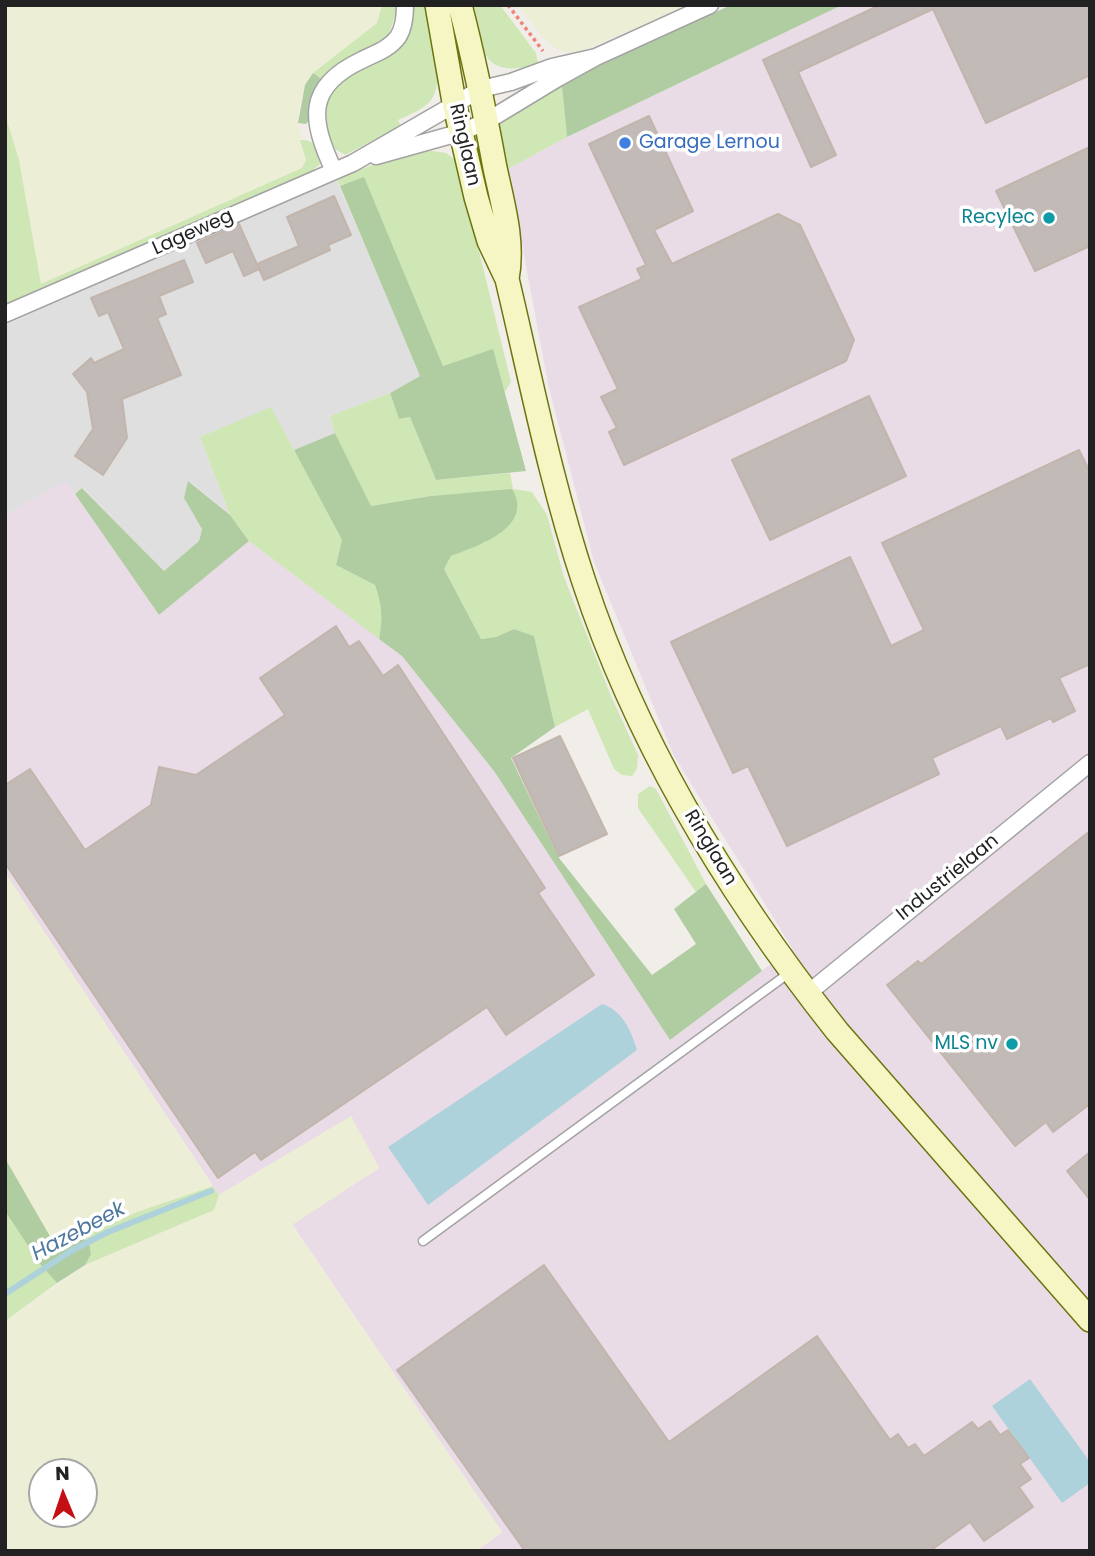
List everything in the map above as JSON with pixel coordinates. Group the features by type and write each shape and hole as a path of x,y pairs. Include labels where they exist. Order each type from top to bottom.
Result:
{"main road":[{"name":"Ringlaan","path":"437,5 454,103 489,241 508,279 562,511 584,583 645,731 692,821 732,885 807,994 1090,1320"},
{"name":"Ringlaan","path":"460,5 481,89 512,256 508,279"}],"street":[{"path":"334,171 319,136 317,106 328,82 347,67 386,49 399,35 405,19 405,5"},
{"name":"Lageweg","path":"5,314 353,163 462,132 487,121 596,57 710,5"},
{"name":"Lageweg","path":"353,163 481,89 511,82 552,67 596,57"},
{"name":"Industrielaan","path":"807,994 1090,763"}],"lane":[{"path":"424,1241 791,971"}],"path":[{"path":"508,5 552,67"}],"shaded area":[{"path":"842,5 1090,5 1090,1551 476,1551 502,1532 292,1224 379,1168 351,1117 219,1195 5,873 5,515 66,481 159,615 249,541 402,656 494,771 670,1040 792,948 674,756 594,562 548,384 508,169 567,137"},
{"path":"336,178 420,376 390,393 330,416 335,433 294,450 271,408 200,437 230,515 189,481 184,498 202,528 199,541 164,571 83,488 75,494 66,482 5,515 5,325"}],"green space":[{"path":"5,5 382,5 377,23 313,73 301,100 298,116 306,160 302,168 41,284 19,160 5,114"},
{"path":"382,5 399,5 388,36 323,80 313,73 377,23"},
{"path":"412,5 424,5 435,54 437,81 431,100 416,112 398,120 401,126 345,155 332,147 322,116 332,86 388,53"},
{"path":"473,5 500,5 536,53 538,63 531,67 505,68 488,58 483,50"},
{"path":"518,5 690,5 574,54 557,49 542,37"},
{"path":"731,5 842,5 567,137 562,86 590,70"},
{"path":"313,73 323,80 311,118 306,124 298,123 305,85"},
{"path":"562,86 567,137 508,169 497,131 505,115"},
{"path":"5,114 19,160 41,284 302,168 306,160 300,140 309,141 316,146 321,163 310,173 5,306"},
{"path":"406,153 446,153 457,161 511,382 504,393 492,350 443,366 364,178 340,186 336,178"},
{"path":"364,177 443,366 493,349 526,471 436,480 410,417 399,419 390,393 420,376 340,186"},
{"path":"390,393 399,419 410,417 436,480 510,473 513,489 532,492 547,515 564,577 611,696 638,755 637,769 632,776 622,775 614,769 588,709 555,727 534,636 514,629 496,637 481,639 444,569 451,556 486,542 513,490 432,496 371,506 335,433 330,416"},
{"path":"271,407 342,540 336,565 375,585 381,612 379,639 249,541 230,515 200,437"},
{"path":"335,433 371,506 431,496 512,489 517,502 516,514 510,524 488,540 451,556 444,569 481,639 496,637 514,629 534,636 555,727 511,758 559,858 652,975 696,944 674,909 706,884 762,971 670,1040 494,771 402,656 379,639 381,612 375,585 336,565 342,540 294,450"},
{"path":"188,481 230,515 249,541 159,615 75,494 82,488 164,571 199,541 202,529 184,498"},
{"path":"650,786 656,789 706,884 696,892 638,808 638,794"},
{"path":"5,873 213,1186 136,1212 80,1237 59,1252 5,1161"},
{"path":"351,1116 379,1168 292,1225 502,1532 476,1551 5,1551 5,1321 85,1265 214,1210 219,1195"},
{"path":"6,1160 59,1252 80,1237 89,1242 91,1254 85,1265 57,1283 40,1264 5,1211"},
{"path":"213,1186 219,1195 214,1210 85,1265 91,1253 89,1242 80,1237 137,1212"},
{"path":"5,1211 40,1264 57,1283 5,1321"}],"water":[{"path":"602,1004 615,1011 625,1022 637,1050 428,1205 388,1147"},
{"path":"1030,1379 1090,1462 1090,1483 1062,1503 992,1406"}],"building":[{"path":"880,5 1090,5 1090,75 986,123 933,9 798,72 836,155 811,167 763,60"},
{"path":"649,116 693,211 654,230 672,264 778,214 800,225 854,340 846,361 624,465 609,432 617,428 601,397 618,389 579,307 642,279 637,269 646,265 589,144"},
{"name":"Recylec","path":"1090,147 1090,246 1035,271 996,191"},
{"path":"334,196 351,235 328,245 330,250 264,280 257,264 299,246 287,217"},
{"path":"239,224 259,269 244,276 233,251 206,263 197,243"},
{"path":"184,260 193,282 159,296 166,314 157,318 181,375 122,399 127,438 103,475 75,456 93,429 87,392 73,374 91,358 94,363 124,349 108,312 99,316 91,298"},
{"path":"869,396 906,476 770,540 732,460"},
{"path":"1079,450 1090,472 1090,664 1059,678 1075,711 1053,722 1051,718 1007,739 1001,726 932,758 939,774 787,846 748,766 733,773 671,642 850,557 891,646 924,630 882,543"},
{"path":"336,626 349,647 359,641 383,676 398,665 545,888 538,893 594,975 506,1035 487,1007 261,1160 255,1152 218,1178 5,863 5,785 30,769 85,850 151,805 159,767 196,775 285,715 260,678"},
{"path":"560,736 607,834 559,856 513,758"},
{"name":"MLS nv","path":"1090,831 1090,1104 1053,1132 1046,1122 1015,1146 887,985 918,961 921,964"},
{"path":"1090,1152 1090,1200 1067,1171"},
{"path":"544,1265 669,1442 817,1336 890,1440 898,1434 908,1448 915,1444 924,1456 972,1422 978,1429 990,1421 1000,1435 1008,1430 1029,1458 1020,1464 1031,1479 1019,1487 1033,1507 984,1541 970,1522 930,1551 525,1551 397,1370"}],"waterway":[{"name":"Hazebeek","path":"5,1294 71,1251 108,1232 211,1191"}],"place":[{"name":"Garage Lernou","path":"625,143"},
{"name":"Recylec","path":"1049,218"},
{"name":"MLS nv","path":"1012,1044"}]}
